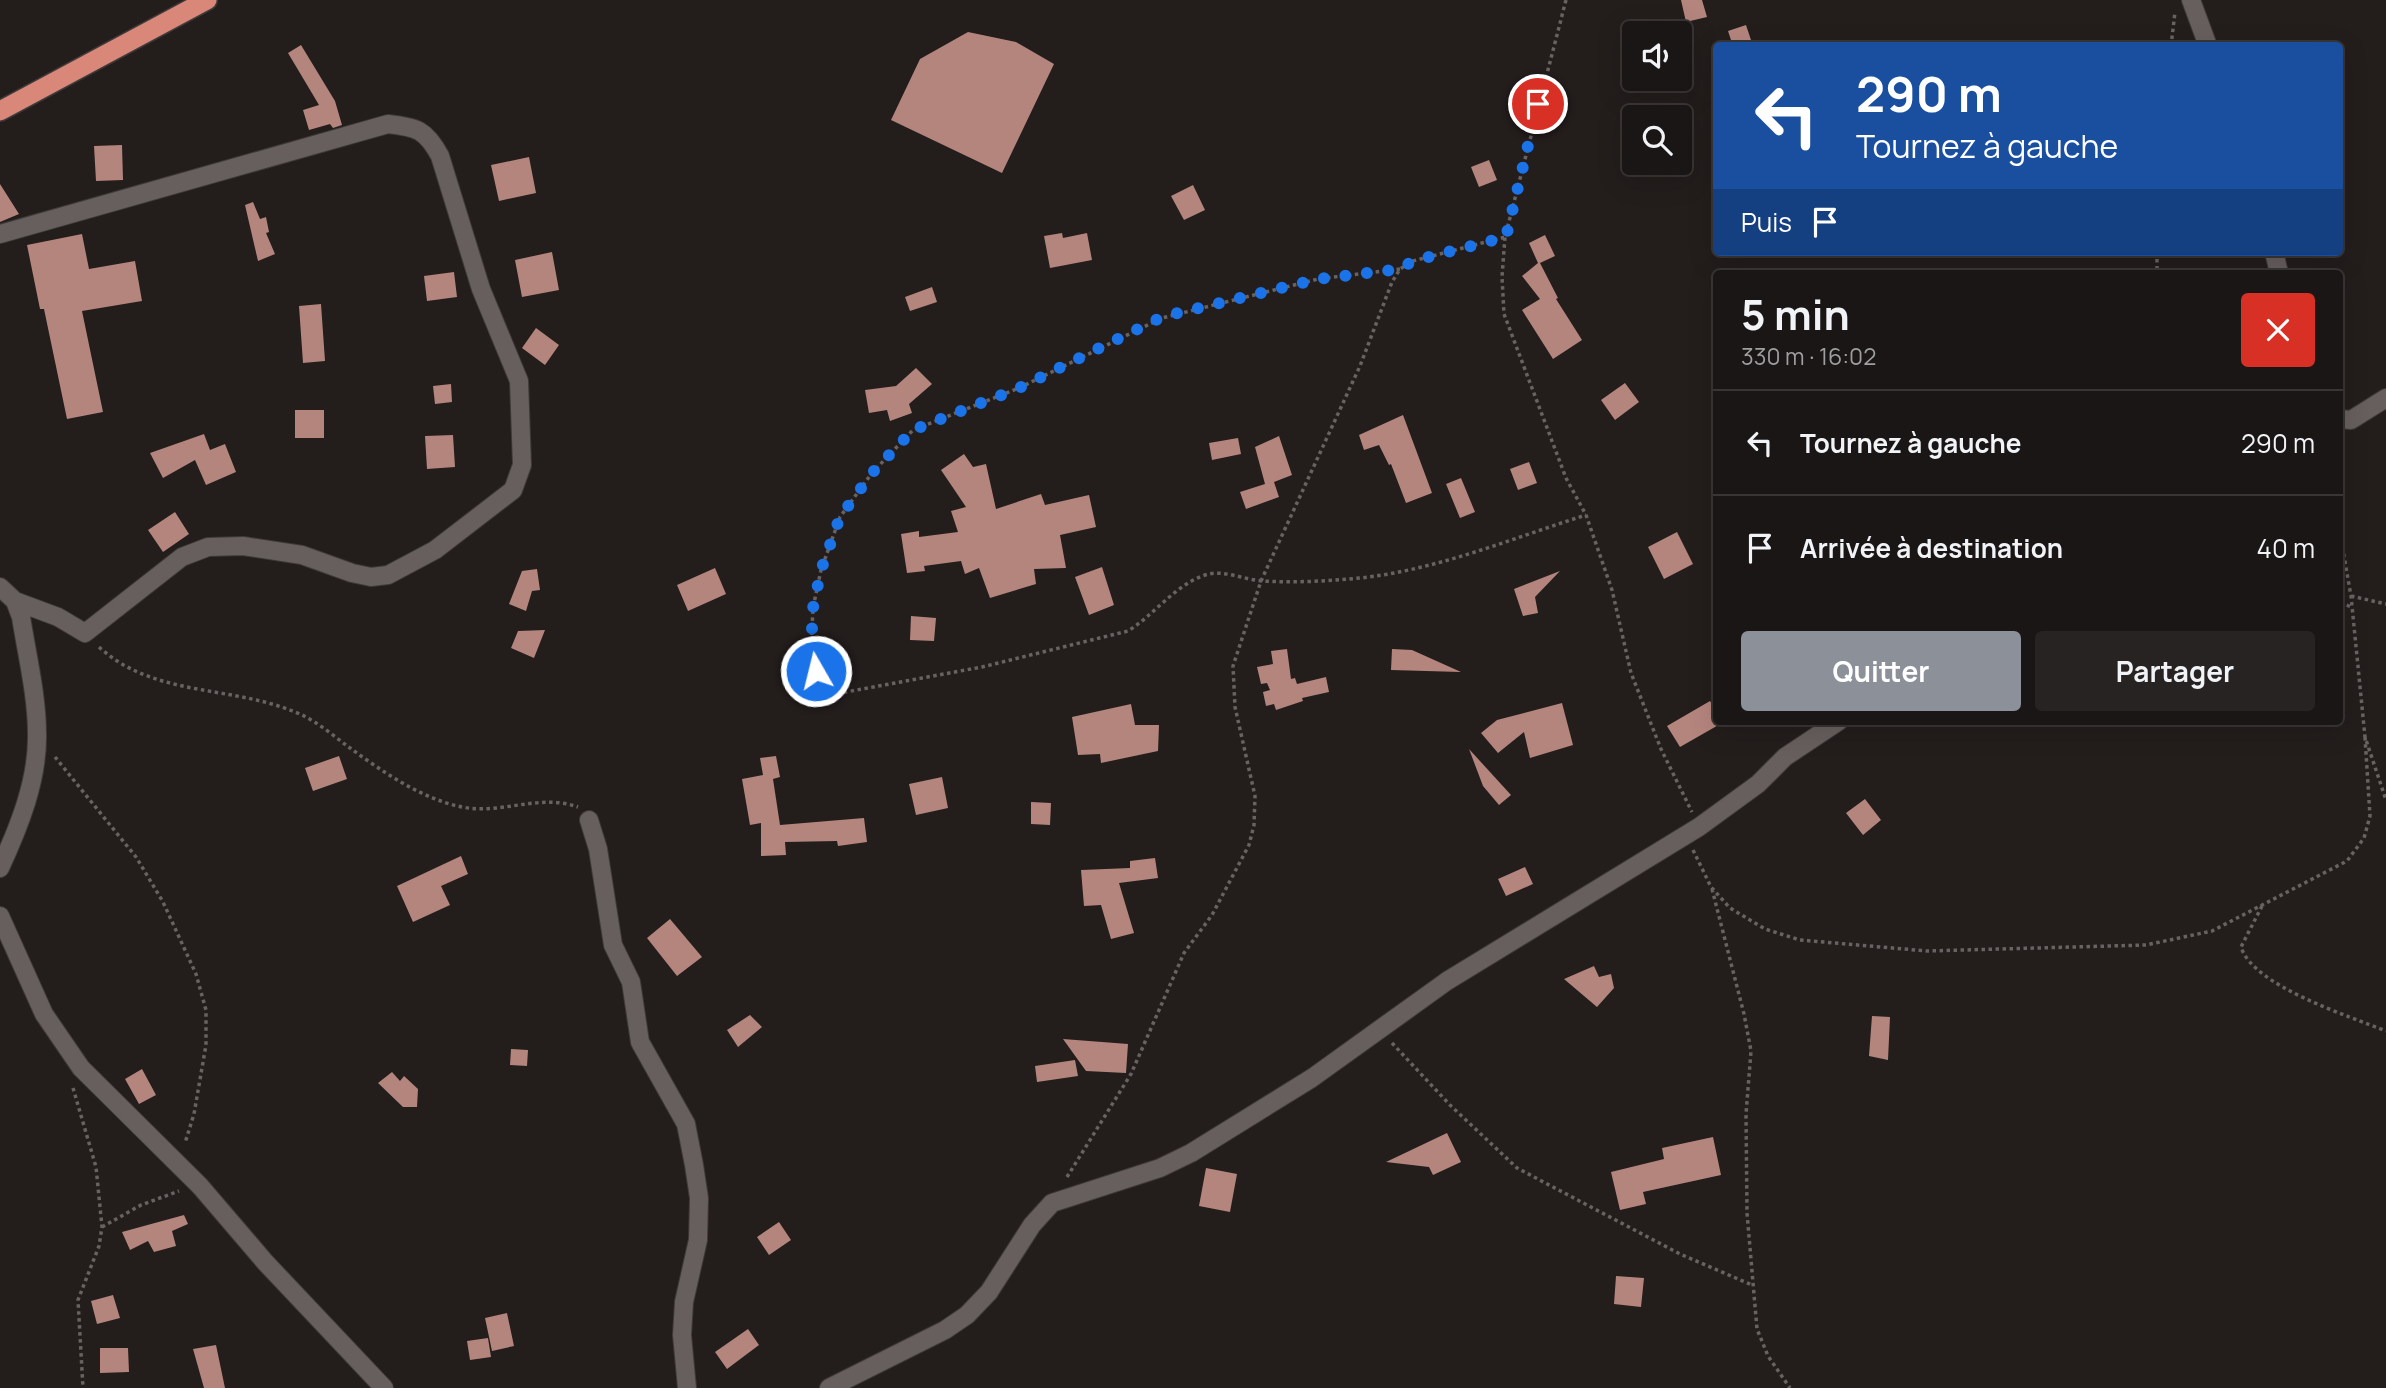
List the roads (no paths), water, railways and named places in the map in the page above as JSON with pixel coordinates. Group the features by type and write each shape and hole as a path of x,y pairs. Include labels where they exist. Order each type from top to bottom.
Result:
{"highway":[{"path":"0,111 85,68 207,0"}],"street":[{"path":"2191,0 2207,42"},
{"path":"0,234 388,124 409,126 429,136 440,156 481,289 519,381 522,465 513,490 435,550 388,575 371,577 352,573 302,555 243,546 208,547 182,557 85,633 58,617 15,601 0,587"},
{"path":"2343,419 2351,420 2386,398"},
{"path":"0,868 32,779 37,733 21,617 15,601"},
{"path":"829,1388 946,1330 967,1315 989,1292 1032,1225 1052,1203 1160,1168 1191,1153 1311,1078 1447,981 1692,831 1758,784 1785,757 1833,725"},
{"path":"589,821 598,849 613,945 631,982 640,1042 686,1124 694,1165 699,1198 698,1240 684,1302 682,1335 687,1388"},
{"path":"0,916 44,1014 64,1045 105,1094 200,1186 265,1262 384,1388"}]}
